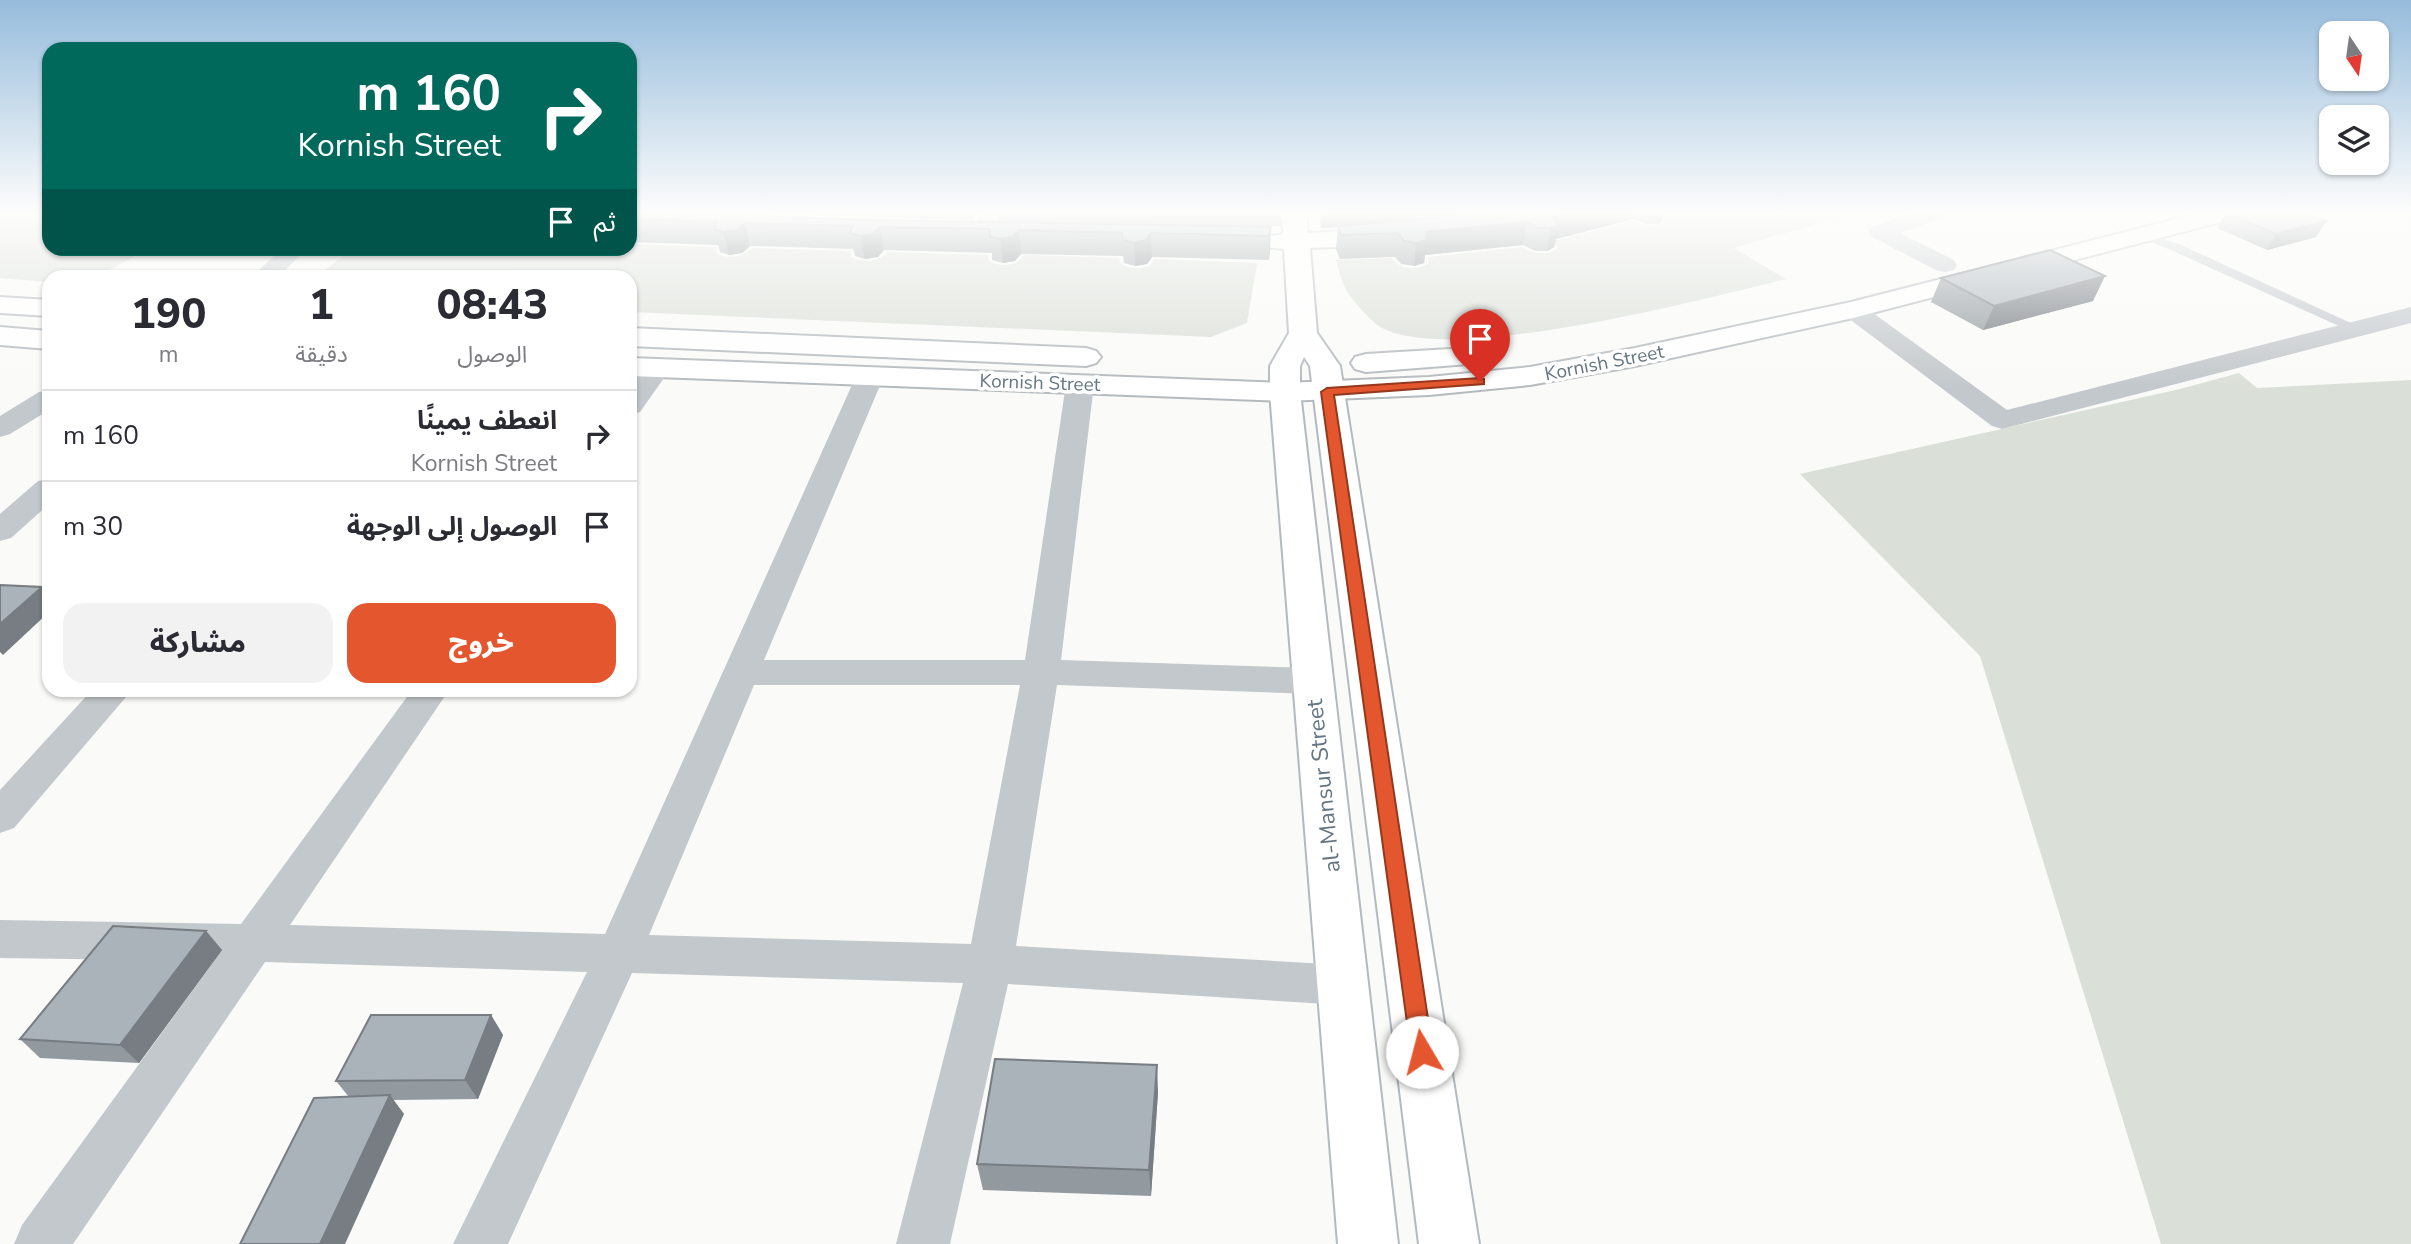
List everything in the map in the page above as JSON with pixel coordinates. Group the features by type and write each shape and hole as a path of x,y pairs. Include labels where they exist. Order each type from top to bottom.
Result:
{"main road":[{"name":"al-Mansur Street","path":"1300,271 1305,370 1313,681 1368,1244"},
{"name":"Kornish Street","path":"643,367 1080,384 1305,370 1516,354 1611,337 1917,271"},
{"name":"Kornish Street","path":"637,337 1305,370 1429,386 1530,376 1634,357 1853,310 1986,271"},
{"path":"0,305 42,308"},
{"path":"0,336 42,339"},
{"name":"al-Mansur Street","path":"1305,370 1450,1244"}],"street":[{"path":"1853,310 2002,420 2411,315"},
{"path":"637,385 643,367"},
{"path":"480,1244 620,953 870,376"},
{"path":"923,1244 990,964 1041,672 1080,384"},
{"path":"0,428 42,402"},
{"path":"0,531 42,494"},
{"path":"740,673 1041,672 1313,681"},
{"path":"0,817 107,697"},
{"path":"41,1244 426,697"},
{"path":"0,939 253,943 990,964 1343,985"}],"lane":[{"path":"2241,271 2357,329"}],"shaded area":[{"path":"0,271 42,271 42,281 0,278"},
{"path":"637,271 1256,271 1247,323 1211,337 637,312"},
{"path":"1339,271 1773,271 1786,279 1578,325 1516,335 1459,339 1412,337 1379,326 1362,310 1342,280"},
{"path":"2239,373 2257,388 2411,380 2411,1244 2161,1244 1980,656 1800,474 2180,389"}],"building":[{"path":"1968,271 2095,271 2105,276 1994,306 1941,278"},
{"path":"0,585 42,587 0,624"},
{"path":"113,926 206,931 120,1045 20,1039"},
{"path":"371,1015 491,1015 465,1080 336,1081"},
{"path":"995,1059 1157,1065 1149,1170 977,1164"},
{"path":"390,1095 320,1244 240,1244 314,1098"}],"route":[{"path":"1422,1052 1327,392 1480,381"}]}
